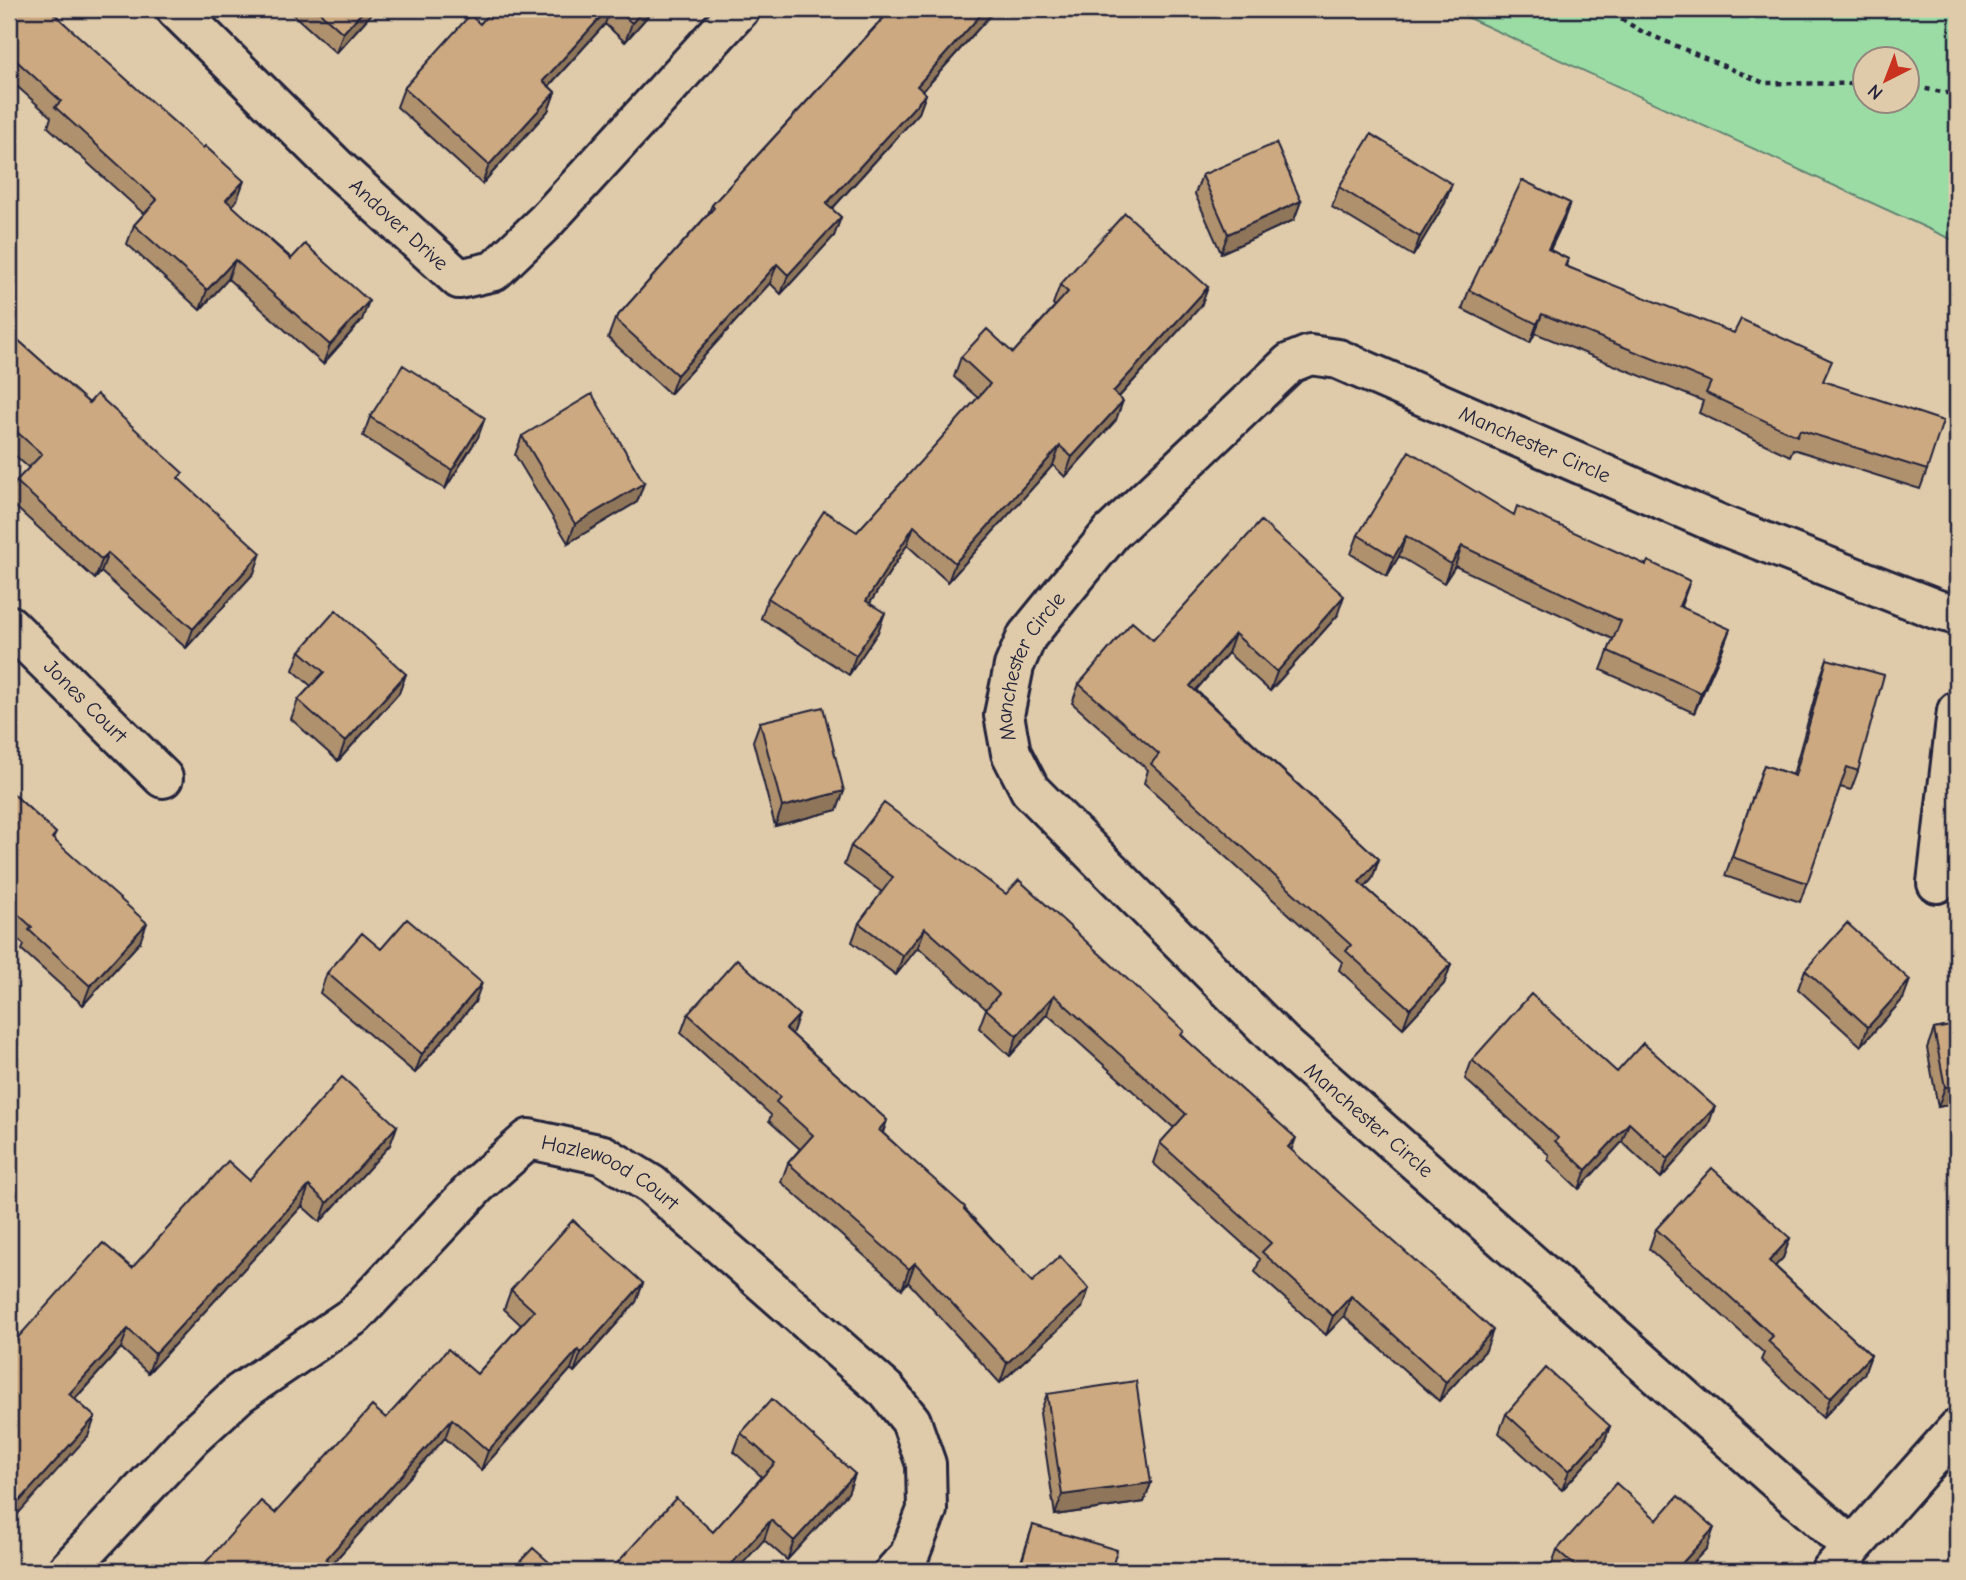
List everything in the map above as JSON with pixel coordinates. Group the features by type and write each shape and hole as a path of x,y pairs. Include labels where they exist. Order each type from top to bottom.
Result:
{"street":[{"name":"Andover Drive","path":"176,9 336,167 459,279 494,271 545,222 740,9"},
{"name":"Manchester Circle","path":"1842,1559 1282,1043 1030,790 1011,753 1004,715 1014,666 1027,636 1111,533 1290,363 1310,355 1338,359 1721,525 1957,615"},
{"name":"Jones Court","path":"9,625 163,778"},
{"path":"1937,883 1957,711"},
{"name":"Hazlewood Court","path":"67,1571 201,1428 240,1393 355,1315 477,1185 529,1139 603,1154 652,1185 887,1391 911,1420 926,1464 926,1510 909,1556 895,1571"},
{"path":"1842,1559 1957,1429"}],"path":[{"path":"1604,9 1642,31 1763,83 1850,84"},
{"path":"1920,87 1957,94"}],"green space":[{"path":"1449,9 1944,9 1957,15 1957,242"}],"building":[{"path":"9,9 59,9 54,14 203,148 205,146 244,181 226,200 291,259 305,244 369,301 330,345 235,260 207,290 134,225 157,200 55,107 61,101 9,54"},
{"path":"316,9 365,9 343,33"},
{"path":"493,9 608,9 543,81 555,92 489,165 404,88 470,15 480,24"},
{"path":"616,9 644,9 632,23"},
{"path":"892,9 986,9 917,86 926,94 826,204 841,217 788,275 777,264 677,375 615,319 714,208 712,205"},
{"path":"1371,134 1452,184 1420,237 1339,187"},
{"path":"1276,143 1301,201 1228,234 1202,175"},
{"path":"1522,180 1570,203 1548,249 1568,259 1565,266 1734,333 1741,319 1832,361 1823,381 1943,421 1927,470 1800,430 1797,436 1706,393 1711,382 1542,314 1537,324 1469,290"},
{"path":"1125,213 1208,287 1113,392 1123,401 1072,457 1060,446 955,563 914,526 866,601 885,613 856,655 768,598 824,511 857,532 990,384 961,357 987,329 1013,353 1068,292 1060,285"},
{"path":"9,332 89,403 97,394 183,473 178,478 261,553 193,629 108,553 102,560 16,481 42,454 9,425"},
{"path":"403,365 485,418 452,470 370,417"},
{"path":"592,394 644,483 575,524 522,436"},
{"path":"1409,451 1514,515 1517,506 1646,565 1648,561 1690,581 1679,606 1730,629 1701,693 1608,651 1621,621 1462,546 1451,564 1406,536 1394,557 1358,535"},
{"path":"1261,521 1344,596 1277,672 1235,634 1190,686 1379,859 1359,882 1451,964 1410,1009 1346,951 1351,945 1151,764 1159,754 1079,684 1132,622 1153,640"},
{"path":"336,610 406,674 345,742 298,700 324,672 300,651"},
{"path":"1827,659 1884,675 1858,771 1847,767 1807,883 1732,857 1764,765 1795,776"},
{"path":"823,707 844,791 782,807 760,722"},
{"path":"9,790 56,833 52,838 147,923 90,986 29,930 32,927 9,906"},
{"path":"884,803 1006,894 1019,880 1184,1031 1181,1035 1296,1138 1288,1147 1493,1330 1446,1382 1351,1296 1333,1316 1262,1252 1271,1243 1160,1143 1186,1114 1054,995 1017,1036 986,1009 999,994 925,928 903,956 859,923 893,877 851,846"},
{"path":"407,919 482,983 422,1054 327,973 362,933 381,949"},
{"path":"1847,923 1910,980 1868,1027 1805,970"},
{"path":"737,959 799,1015 786,1029 887,1120 879,1130 965,1207 1032,1282 1060,1256 1089,1289 1007,1363 915,1263 909,1269 788,1163 813,1135 776,1102 780,1097 688,1014"},
{"path":"1531,994 1617,1072 1643,1043 1715,1107 1668,1159 1629,1123 1586,1170 1555,1141 1558,1138 1472,1060"},
{"path":"1957,1025 1957,1085 1945,1087 1934,1029"},
{"path":"342,1077 397,1126 327,1203 309,1186 155,1354 128,1329 69,1394 95,1417 9,1513 9,1341 13,1343 103,1243 132,1268 228,1161 249,1180"},
{"path":"1712,1168 1790,1238 1769,1261 1871,1355 1830,1398 1768,1341 1773,1336 1656,1229"},
{"path":"573,1220 643,1283 581,1353 578,1350 488,1451 452,1419 326,1559 331,1564 324,1571 198,1571 261,1501 275,1513 372,1406 386,1418 448,1349 477,1374 534,1311 511,1290"},
{"path":"1546,1368 1610,1426 1569,1471 1506,1414"},
{"path":"1136,1381 1151,1483 1062,1495 1047,1394"},
{"path":"772,1399 855,1474 794,1541 771,1520 725,1571 610,1571 676,1498 713,1532 775,1463 741,1433"},
{"path":"1616,1483 1657,1520 1678,1496 1714,1528 1675,1571 1598,1571 1594,1568 1592,1571 1581,1571 1557,1550"},
{"path":"1033,1525 1117,1550 1111,1571 1019,1571"},
{"path":"533,1548 559,1571 511,1571"}]}
